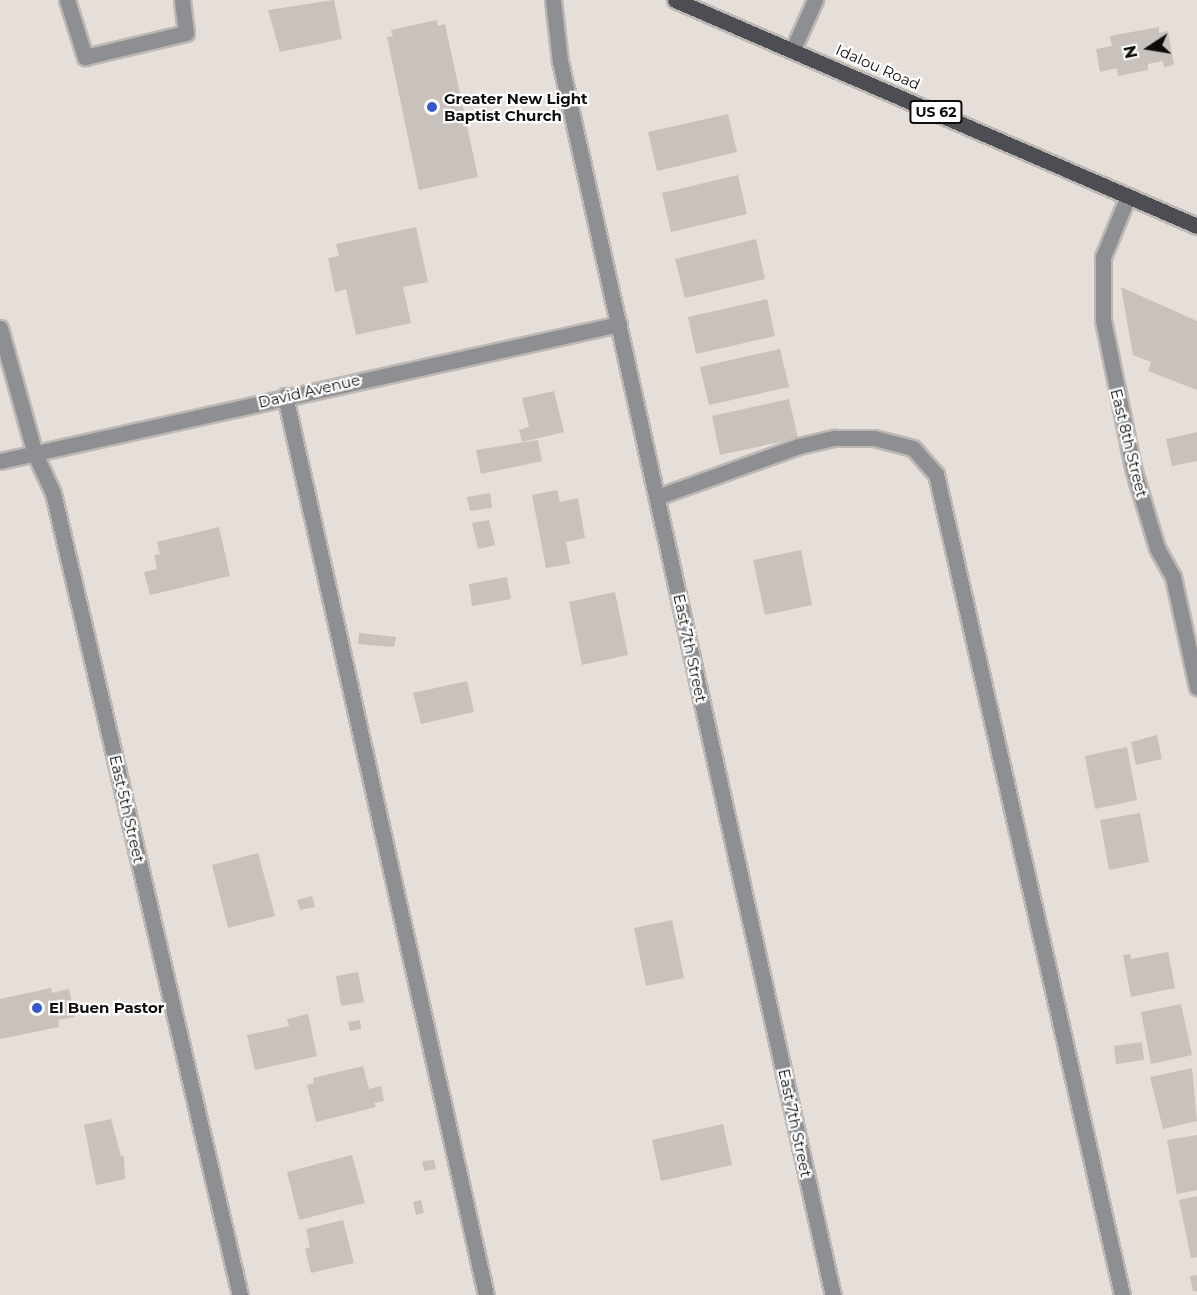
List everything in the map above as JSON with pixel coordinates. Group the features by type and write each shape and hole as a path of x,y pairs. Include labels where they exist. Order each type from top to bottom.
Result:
{"main road":[{"name":"Idalou Road","path":"675,0 793,49 1197,226"}],"street":[{"path":"67,0 85,57 186,33 182,0"},
{"name":"East 7th Street","path":"554,0 560,61 833,1295"},
{"path":"793,49 815,0"},
{"name":"East 8th Street","path":"1128,196 1103,257 1103,320 1133,468 1157,548 1173,577 1197,687"},
{"name":"David Avenue","path":"0,461 285,396 619,324"},
{"name":"East 5th Street","path":"0,328 35,454 53,493 240,1295"},
{"path":"285,396 486,1295"},
{"path":"657,497 835,438 874,438 914,448 936,474 1122,1295"}],"building":[{"path":"334,0 342,39 280,52 268,10"},
{"name":"Greater New Light Baptist Church","path":"437,20 438,26 445,24 478,177 419,190 387,37 393,36 391,30"},
{"path":"1159,27 1159,33 1168,31 1174,65 1164,67 1163,61 1148,64 1148,70 1118,76 1117,68 1100,72 1096,49 1112,46 1110,36"},
{"path":"728,114 737,152 657,171 648,132"},
{"path":"738,175 747,214 671,232 662,193"},
{"path":"416,227 428,282 403,287 411,323 356,335 346,289 335,292 328,258 339,256 336,244"},
{"path":"756,239 765,279 685,298 675,259"},
{"path":"1121,287 1197,321 1197,390 1148,371 1151,362 1133,355"},
{"path":"767,299 775,336 696,354 688,317"},
{"path":"780,349 789,387 709,405 700,367"},
{"path":"554,391 564,432 522,442 519,430 529,427 522,398"},
{"path":"789,399 798,438 720,455 712,416"},
{"path":"1197,432 1197,461 1172,466 1166,439"},
{"path":"538,440 542,461 481,474 476,450"},
{"path":"557,490 560,502 578,498 585,538 566,542 570,564 546,568 532,495"},
{"path":"490,493 492,508 470,511 467,497"},
{"path":"489,520 495,545 478,549 472,523"},
{"path":"219,527 230,576 150,595 144,572 157,569 154,555 160,554 157,542"},
{"path":"801,550 812,605 765,615 753,560"},
{"path":"507,577 511,599 472,606 469,584"},
{"path":"615,592 628,655 582,665 569,602"},
{"path":"359,633 396,637 394,647 358,644"},
{"path":"467,681 474,712 421,724 413,693"},
{"path":"1157,735 1162,759 1136,765 1131,742"},
{"path":"1127,747 1137,800 1095,809 1085,756"},
{"path":"1140,813 1149,862 1109,870 1100,820"},
{"path":"258,853 275,916 228,928 212,865"},
{"path":"312,896 315,907 300,910 297,900"},
{"path":"672,920 684,978 646,986 634,928"},
{"path":"1168,952 1175,988 1131,997 1123,955 1130,954 1131,959"},
{"path":"358,972 364,1002 341,1006 336,976"},
{"name":"El Buen Pastor","path":"51,988 52,993 69,989 75,1017 58,1020 59,1027 0,1039 0,999"},
{"path":"1181,1004 1192,1055 1151,1064 1141,1012"},
{"path":"308,1014 317,1056 255,1070 247,1035 289,1026 287,1019"},
{"path":"360,1020 361,1029 350,1031 348,1022"},
{"path":"1142,1042 1144,1060 1116,1064 1114,1046"},
{"path":"363,1066 369,1089 381,1086 384,1101 374,1103 376,1107 316,1122 307,1085 314,1083 313,1078"},
{"path":"1192,1068 1197,1121 1163,1129 1150,1077"},
{"path":"111,1119 121,1156 124,1156 125,1179 96,1185 84,1125"},
{"path":"723,1124 732,1165 661,1181 652,1140"},
{"path":"1197,1135 1197,1190 1177,1194 1167,1140"},
{"path":"352,1155 365,1203 299,1220 287,1172"},
{"path":"434,1160 436,1169 424,1171 422,1161"},
{"path":"1197,1196 1197,1257 1191,1258 1179,1200"},
{"path":"421,1200 424,1213 416,1215 413,1202"},
{"path":"343,1220 354,1263 311,1273 305,1249 310,1247 306,1229"},
{"path":"1197,1275 1197,1291 1193,1291 1190,1276"}],"place":[{"name":"Greater New Light Baptist Church","path":"432,107"},
{"name":"El Buen Pastor","path":"37,1008"}]}
